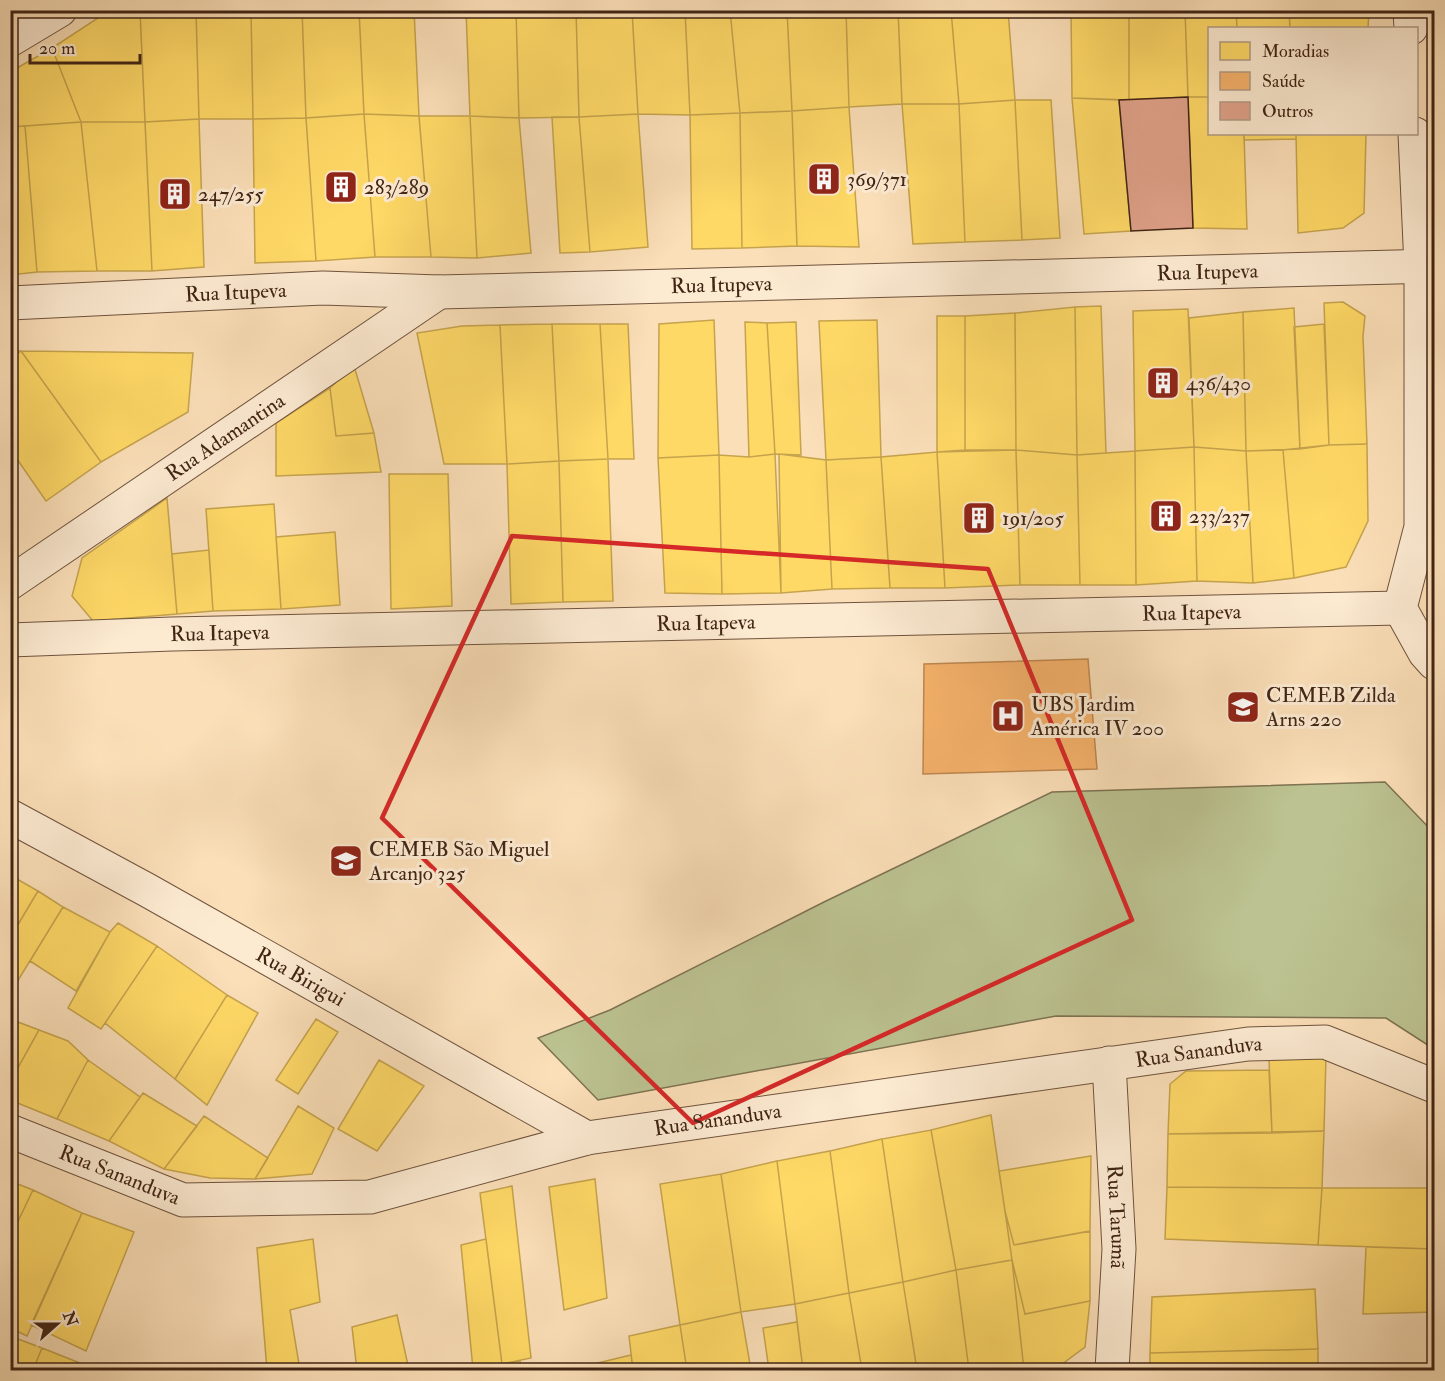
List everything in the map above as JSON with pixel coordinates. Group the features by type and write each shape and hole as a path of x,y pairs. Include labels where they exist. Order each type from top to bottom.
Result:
{"street":[{"path":"10,40 60,10"},
{"path":"1410,10 1411,27"},
{"path":"1415,135 1428,266 1421,527 1400,608 1425,653 1434,663"},
{"name":"Rua Itupeva","path":"10,303 323,288 439,292 1428,266"},
{"name":"Rua Adamantina","path":"10,582 439,292"},
{"name":"Rua Itapeva","path":"10,640 195,633 1400,608"},
{"name":"Rua Birigui","path":"10,816 587,1138"},
{"name":"Rua Sananduva","path":"10,1131 183,1200 369,1197 587,1138 1248,1044 1325,1042 1434,1086"},
{"name":"Rua Tarumã","path":"1109,1063 1119,1249 1112,1371"}],"highlighted area":[{"path":"512,536 988,569 1132,920 693,1123 382,818"}],"green space":[{"path":"1385,782 1434,833 1434,1049 1386,1018 1056,1016 598,1100 538,1038 610,1010 824,902 1052,792"}],"building: Moradias":[{"path":"110,10 140,10 145,122 81,122 52,48"},
{"path":"196,10 251,10 253,119 199,119"},
{"path":"196,10 199,119 145,122 140,11"},
{"path":"251,10 302,10 306,118 253,119"},
{"path":"302,10 359,10 364,114 306,118"},
{"path":"359,10 414,10 419,116 364,114"},
{"path":"466,10 516,10 519,118 470,116"},
{"path":"516,10 576,10 579,117 519,118"},
{"path":"576,10 632,10 638,114 579,117"},
{"path":"632,10 685,10 690,115 638,114"},
{"path":"685,10 730,10 740,113 690,115"},
{"path":"730,10 787,10 792,111 740,113"},
{"path":"787,10 846,10 849,107 792,111"},
{"path":"846,10 898,10 902,104 849,107"},
{"path":"898,10 951,10 959,104 902,104"},
{"path":"951,10 1008,10 1015,100 959,104"},
{"path":"1071,10 1129,10 1129,100 1072,98"},
{"path":"1129,10 1185,10 1188,97 1129,100"},
{"path":"1185,10 1236,10 1237,27 1208,27 1208,97 1188,97"},
{"path":"1236,10 1289,10 1290,27 1237,27"},
{"path":"1289,10 1369,10 1368,27 1290,27"},
{"path":"1432,10 1434,10 1434,39 1431,39"},
{"path":"52,48 81,122 10,127 10,72"},
{"path":"1188,97 1208,97 1208,135 1244,135 1247,229 1193,228"},
{"path":"1072,98 1119,100 1131,231 1084,234"},
{"path":"1015,100 1022,240 965,242 959,104"},
{"path":"1015,100 1051,100 1060,238 1022,240"},
{"path":"902,104 959,104 965,242 913,244"},
{"name":"369/371","path":"849,107 859,247 797,246 792,111"},
{"path":"792,111 797,246 742,248 740,113"},
{"path":"740,113 742,248 692,249 690,115"},
{"name":"283/289","path":"364,114 375,257 316,261 306,118"},
{"path":"364,114 419,116 431,257 375,257"},
{"path":"638,114 648,247 590,252 579,117"},
{"path":"419,116 470,116 477,258 431,257"},
{"path":"470,116 519,118 531,253 477,258"},
{"path":"552,117 579,117 590,252 560,253"},
{"path":"306,118 316,261 255,263 253,119"},
{"name":"247/255","path":"199,119 204,267 152,271 145,122"},
{"path":"81,122 97,271 37,272 25,126"},
{"path":"81,122 145,122 152,271 97,271"},
{"path":"25,126 37,272 10,275 10,127"},
{"path":"1244,135 1296,135 1296,139 1244,140"},
{"path":"1296,135 1366,135 1364,213 1343,228 1298,233"},
{"path":"1343,302 1365,316 1363,336 1367,444 1329,445 1324,303"},
{"path":"1101,306 1106,453 1077,455 1075,307"},
{"path":"1075,307 1077,455 1016,450 1015,313"},
{"path":"1294,308 1300,449 1246,451 1243,312"},
{"name":"436/430","path":"1188,309 1194,447 1135,451 1133,311"},
{"path":"1243,312 1246,451 1194,447 1189,318"},
{"path":"1015,313 1016,450 965,450 965,316"},
{"path":"937,316 965,316 965,450 937,452"},
{"path":"714,320 719,455 658,458 659,324"},
{"path":"877,320 881,457 826,460 819,321"},
{"path":"745,322 767,323 775,454 749,457"},
{"path":"796,322 801,455 775,454 767,323"},
{"path":"552,324 600,324 608,459 559,461"},
{"path":"552,324 559,461 507,464 500,325"},
{"path":"600,324 628,324 634,459 608,459"},
{"path":"1324,324 1329,445 1300,449 1294,327"},
{"path":"500,325 507,464 444,464 417,333 462,326"},
{"path":"10,350 21,351 10,358"},
{"path":"21,351 101,462 46,501 10,449 10,358"},
{"path":"21,351 193,353 188,412 101,462"},
{"path":"354,366 374,433 336,436 330,388"},
{"path":"330,388 336,436 374,433 381,472 276,476 276,423"},
{"path":"1367,444 1368,521 1346,567 1294,578 1283,450"},
{"name":"233/237","path":"1194,447 1197,581 1136,585 1135,451"},
{"path":"1194,447 1246,451 1253,583 1197,581"},
{"name":"191/205","path":"1016,450 1020,585 945,588 937,452"},
{"path":"1016,450 1077,455 1080,585 1020,585"},
{"path":"1283,450 1294,578 1253,583 1246,451"},
{"path":"1135,451 1136,585 1080,585 1077,455"},
{"path":"937,452 945,588 890,588 881,457"},
{"path":"775,454 781,593 722,594 719,455 749,457"},
{"path":"779,454 826,460 832,589 781,593"},
{"path":"719,455 722,594 665,593 658,458"},
{"path":"881,457 890,588 832,589 826,460"},
{"path":"608,459 613,601 563,602 559,461"},
{"path":"559,461 563,602 511,604 507,464"},
{"path":"389,474 448,474 452,606 391,609"},
{"path":"167,498 177,614 93,621 72,596 82,558"},
{"path":"274,504 281,609 213,611 206,509"},
{"path":"335,532 340,605 281,609 276,537"},
{"path":"209,550 213,611 177,614 172,554"},
{"path":"10,875 38,891 10,938"},
{"path":"38,891 63,907 14,987 10,984 10,938"},
{"path":"63,907 110,932 76,991 30,961"},
{"path":"118,923 157,946 101,1029 68,1008 110,932"},
{"path":"157,946 227,995 175,1079 105,1023"},
{"path":"227,995 258,1013 207,1105 175,1079"},
{"path":"10,1019 39,1030 10,1082"},
{"path":"316,1019 338,1032 298,1094 276,1080"},
{"path":"39,1030 68,1041 88,1060 57,1119 10,1100 10,1082"},
{"path":"1326,1055 1324,1131 1272,1133 1269,1059"},
{"path":"88,1060 140,1097 109,1141 57,1119"},
{"path":"379,1060 424,1086 377,1151 338,1129"},
{"path":"1269,1070 1272,1133 1168,1134 1170,1084 1186,1071"},
{"path":"143,1093 197,1126 164,1169 109,1141"},
{"path":"298,1106 334,1128 312,1174 255,1179"},
{"path":"991,1115 1012,1260 956,1270 931,1130"},
{"path":"204,1116 268,1158 255,1179 210,1178 164,1169"},
{"path":"931,1130 956,1270 903,1282 882,1139"},
{"path":"1324,1131 1322,1188 1167,1187 1168,1134"},
{"path":"882,1139 903,1282 849,1293 830,1151"},
{"path":"830,1151 849,1293 795,1304 777,1161"},
{"path":"1091,1156 1090,1231 1014,1245 1005,1211 999,1171"},
{"path":"777,1161 795,1304 741,1312 721,1174"},
{"path":"721,1174 741,1312 680,1325 660,1184"},
{"path":"595,1179 607,1298 564,1310 549,1187"},
{"path":"10,1181 33,1190 10,1238"},
{"path":"512,1186 531,1358 502,1364 480,1193"},
{"path":"1167,1187 1322,1188 1318,1245 1165,1239"},
{"path":"1322,1188 1434,1188 1434,1249 1318,1245"},
{"path":"33,1190 82,1213 27,1336 10,1328 10,1238"},
{"path":"1005,1211 1014,1245 1090,1231 1090,1301 1025,1314 1012,1260"},
{"path":"82,1213 134,1232 86,1351 31,1325"},
{"path":"313,1239 320,1302 290,1310 300,1370 267,1370 257,1248"},
{"path":"486,1239 502,1364 473,1369 461,1245"},
{"path":"1366,1247 1434,1249 1434,1312 1363,1314"},
{"path":"1012,1260 1025,1314 1090,1301 1085,1347 1054,1370 1024,1370"},
{"path":"1012,1260 1024,1370 969,1370 956,1270"},
{"path":"956,1270 969,1370 917,1370 903,1282"},
{"path":"903,1282 917,1370 862,1370 849,1293"},
{"path":"1315,1289 1318,1349 1150,1353 1152,1297"},
{"path":"849,1293 862,1370 803,1370 795,1304"},
{"path":"741,1312 751,1370 687,1370 680,1325"},
{"path":"397,1315 409,1370 357,1370 352,1327"},
{"path":"797,1322 803,1370 769,1370 763,1328"},
{"path":"680,1325 687,1370 633,1370 629,1336"},
{"path":"10,1336 42,1348 33,1370 10,1370"},
{"path":"42,1348 95,1369 33,1370"},
{"path":"1318,1349 1318,1370 1150,1370 1150,1353"},
{"path":"631,1355 633,1370 582,1370 581,1367"},
{"path":"520,1361 522,1370 473,1369 502,1364"}],"building: Saúde":[{"name":"UBS Jardim América IV 200","path":"1088,659 1097,769 923,774 924,664"}],"building: Outros":[{"path":"1188,97 1193,228 1131,231 1119,100"}],"place":[{"name":"369/371","path":"824,179"},
{"name":"283/289","path":"341,187"},
{"name":"247/255","path":"175,194"},
{"name":"436/430","path":"1163,383"},
{"name":"233/237","path":"1166,516"},
{"name":"191/205","path":"979,518"},
{"name":"CEMEB Zilda Arns 220","path":"1243,707"},
{"name":"UBS Jardim América IV 200","path":"1008,716"},
{"name":"CEMEB São Miguel Arcanjo 325","path":"346,861"}]}
